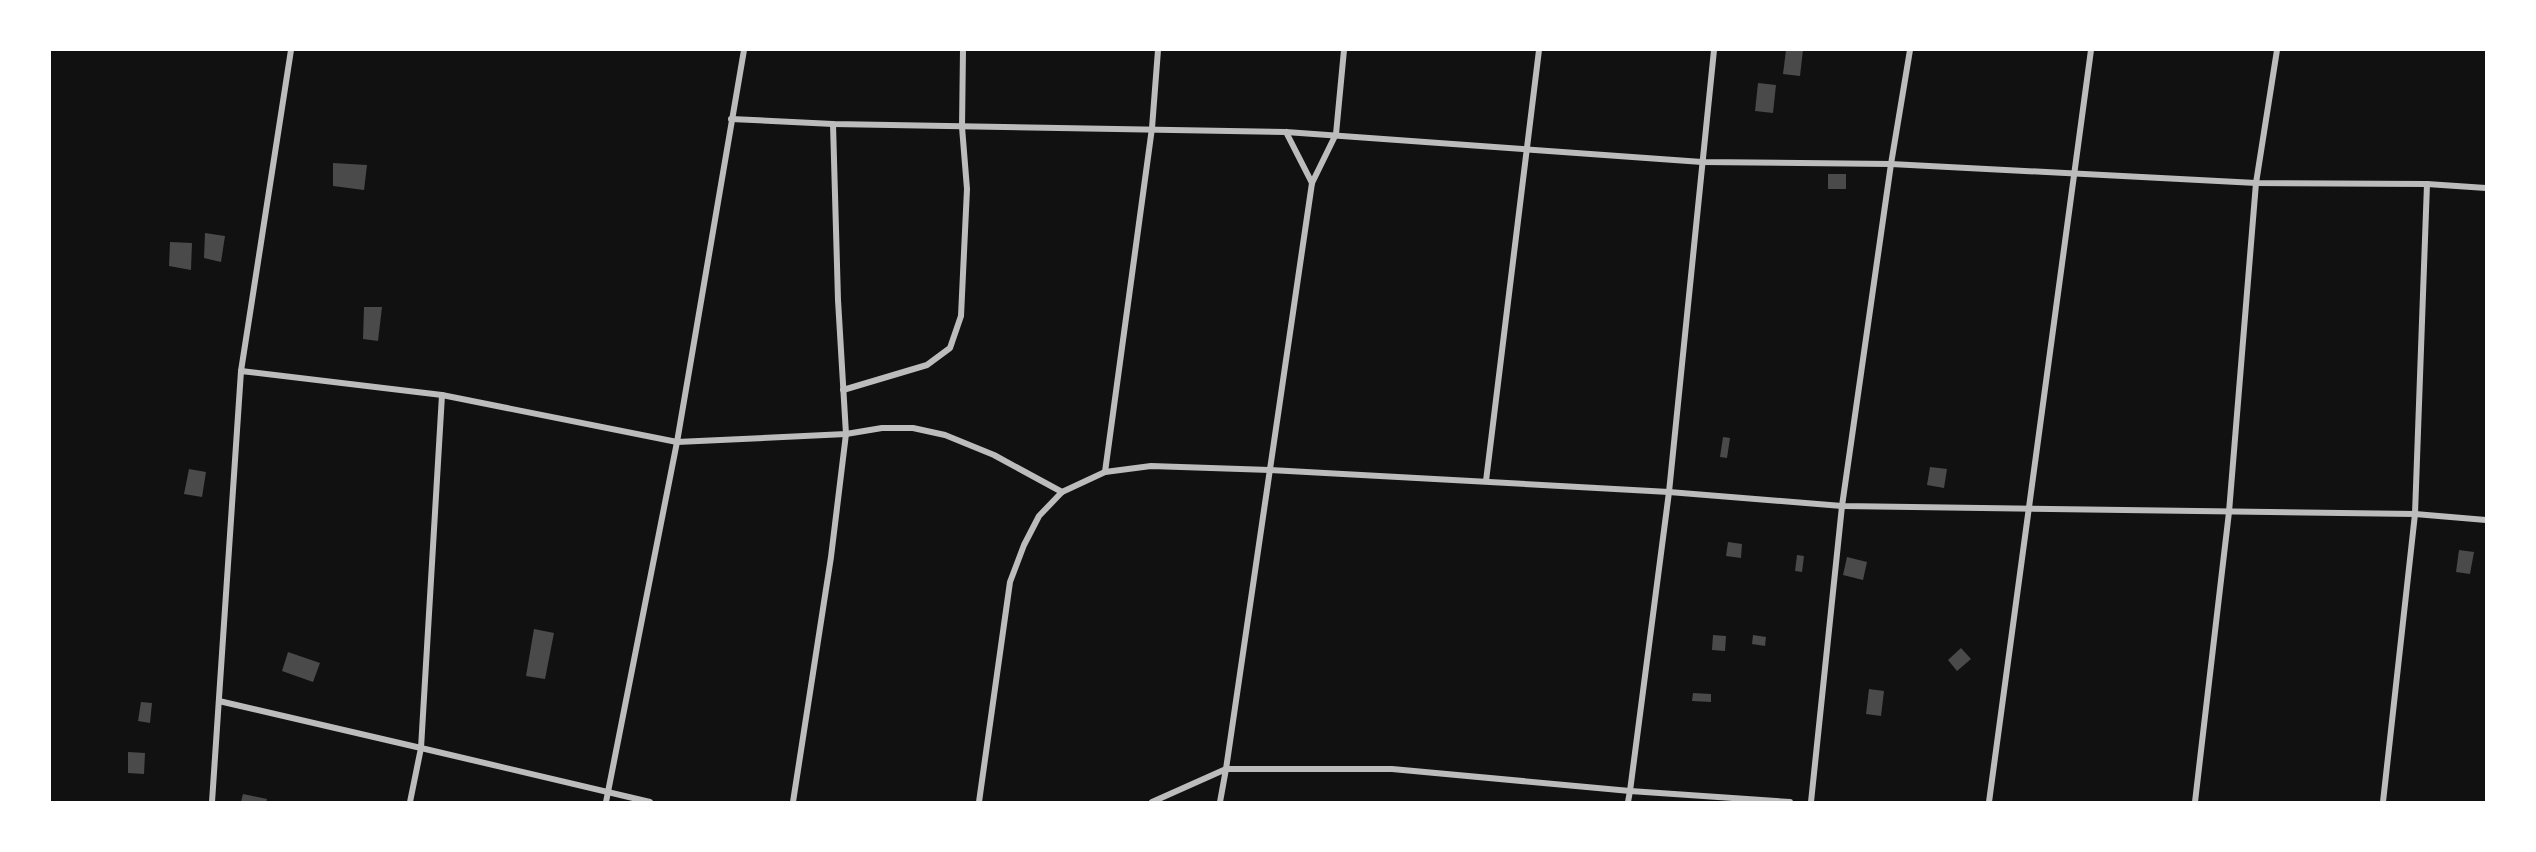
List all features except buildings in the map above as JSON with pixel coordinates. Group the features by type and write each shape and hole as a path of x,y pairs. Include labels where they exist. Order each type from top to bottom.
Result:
{"street":[{"path":"212,802 241,371 291,50"},
{"path":"606,802 677,441 744,50"},
{"path":"843,390 927,365 950,348 961,316 967,189 962,127 963,50"},
{"path":"1105,472 1152,128 1158,50"},
{"path":"1220,802 1312,183 1336,134 1344,50"},
{"path":"1486,481 1539,50"},
{"path":"1628,802 1670,492 1714,50"},
{"path":"1811,802 1842,506 1891,164 1910,50"},
{"path":"1989,802 2076,174 2091,50"},
{"path":"2195,802 2229,512 2256,183 2277,50"},
{"path":"731,119 833,124 1286,132 1702,162 1891,164 2256,183 2427,184 2487,188"},
{"path":"793,802 833,547 846,434 833,124"},
{"path":"1286,132 1312,183"},
{"path":"2384,802 2415,514 2427,184"},
{"path":"241,371 442,395 677,441 846,434 882,428 913,428 945,435 994,454 1062,492"},
{"path":"410,802 421,748 442,395"},
{"path":"979,802 1010,582 1024,544 1039,516 1062,492 1105,472 1151,466 1270,470 1670,492 1842,506 2415,514 2487,520"},
{"path":"219,701 650,802"},
{"path":"1152,802 1226,769 1392,770 1630,791 1790,802"}]}
